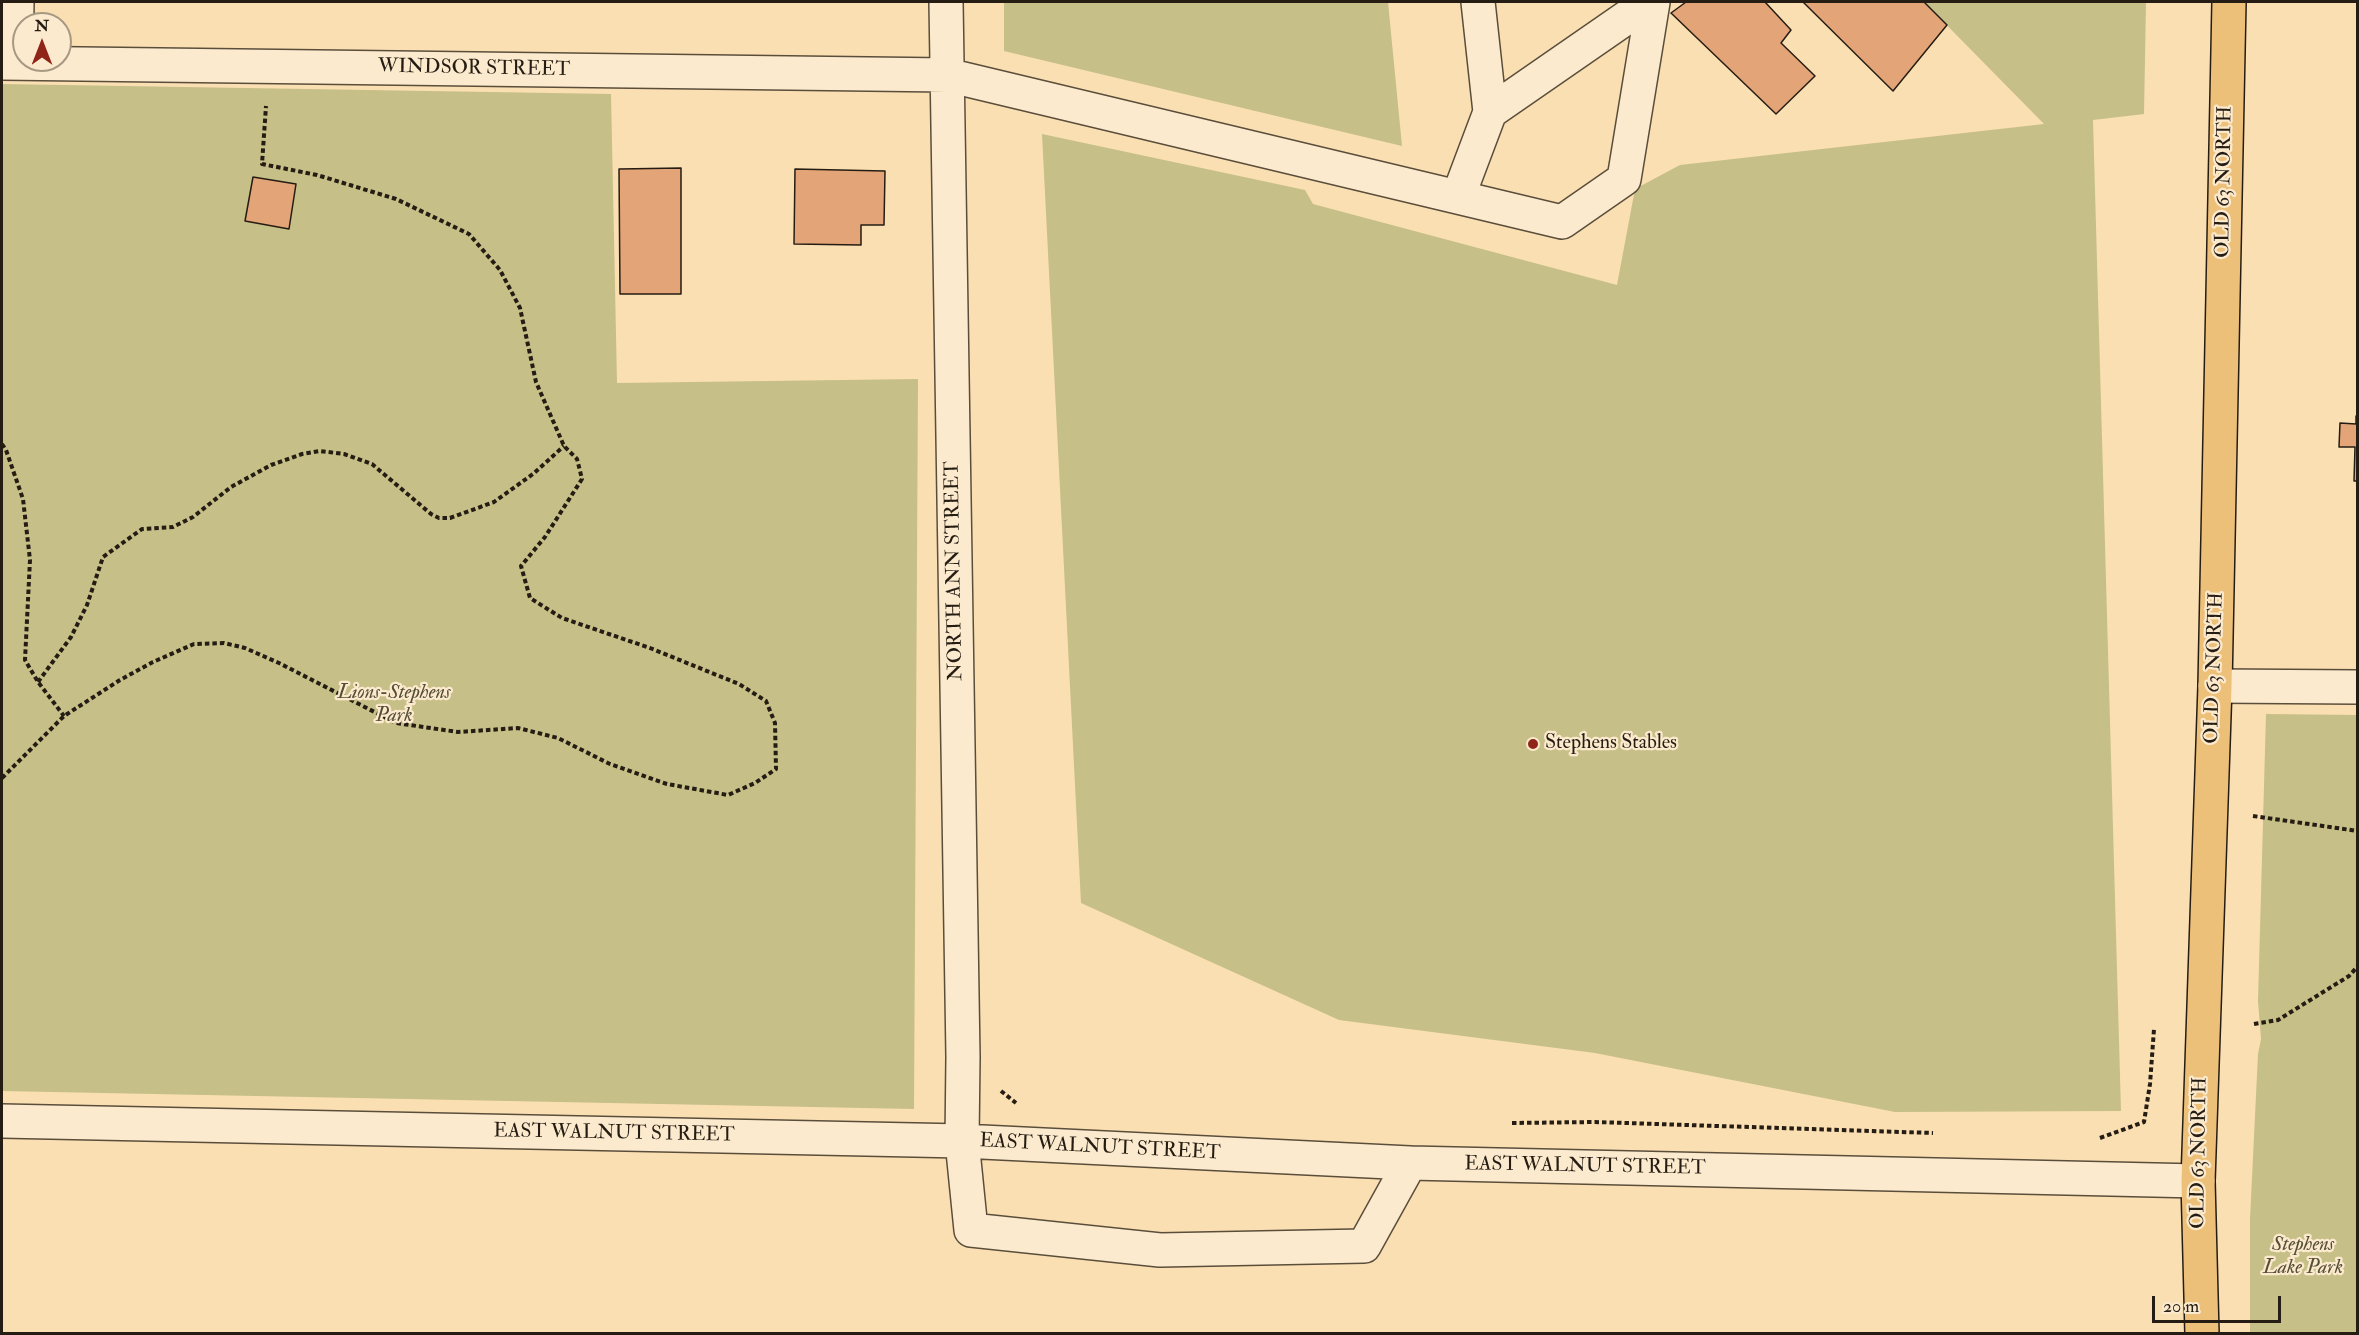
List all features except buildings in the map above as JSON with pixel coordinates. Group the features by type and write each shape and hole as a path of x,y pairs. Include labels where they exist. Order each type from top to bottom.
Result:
{"main road":[{"name":"OLD 63 NORTH","path":"2202,1334 2198,1181 2215,686 2229,2"}],"street":[{"path":"9,63 17,2"},
{"name":"NORTH ANN STREET","path":"946,2 963,1033 962,1141 971,1230 1160,1250 1364,1246 1410,1163"},
{"path":"1458,197 1490,112 1478,2"},
{"path":"1490,112 1651,2"},
{"name":"WINDSOR STREET","path":"9,63 947,75 1562,222 1624,179 1651,2"},
{"path":"2215,686 2358,687"},
{"name":"EAST WALNUT STREET","path":"2,1121 962,1141 1410,1163 2198,1181"}],"path":[{"path":"2,778 64,716 120,680 194,644 224,643 244,648 279,663 396,723 458,732 518,728 558,738 610,764 667,784 728,795 755,783 776,769 774,723 766,701 739,684 650,648 562,618 530,598 521,566 545,537 582,479 577,459 564,446 536,382 520,308 500,270 469,234 396,200 317,175 262,164 266,99"},
{"path":"2,444 22,499 30,560 25,660 38,682 64,716"},
{"path":"38,682 71,637 87,605 102,557 142,529 173,527 193,517 231,487 271,465 302,454 320,451 344,454 372,464 431,514 439,518 450,518 494,502 533,474 564,446"},
{"path":"2253,816 2358,831"},
{"path":"2254,1024 2278,1020 2349,976 2358,966"},
{"path":"2088,1138 2100,1138 2144,1122 2150,1084 2154,1029"},
{"path":"998,1089 1019,1105"},
{"path":"1502,1123 1595,1122 1935,1133"}],"green space":[{"path":"1004,2 1388,2 1402,146 1004,51"},
{"name":"Stephens Stables","path":"1924,2 2146,2 2144,114 2093,120 2121,1111 1895,1112 1595,1053 1339,1020 1081,903 1042,134 1305,190 1313,204 1617,285 1635,189 1680,165 2044,124"},
{"name":"Lions-Stephens Park","path":"2,84 611,94 617,383 918,379 914,1109 2,1091"},
{"name":"Stephens Lake Park","path":"2266,714 2357,715 2357,1333 2250,1333 2250,1219 2258,1054 2261,1039 2258,1001"}],"place":[{"name":"Stephens Stables","path":"1533,744"}]}
